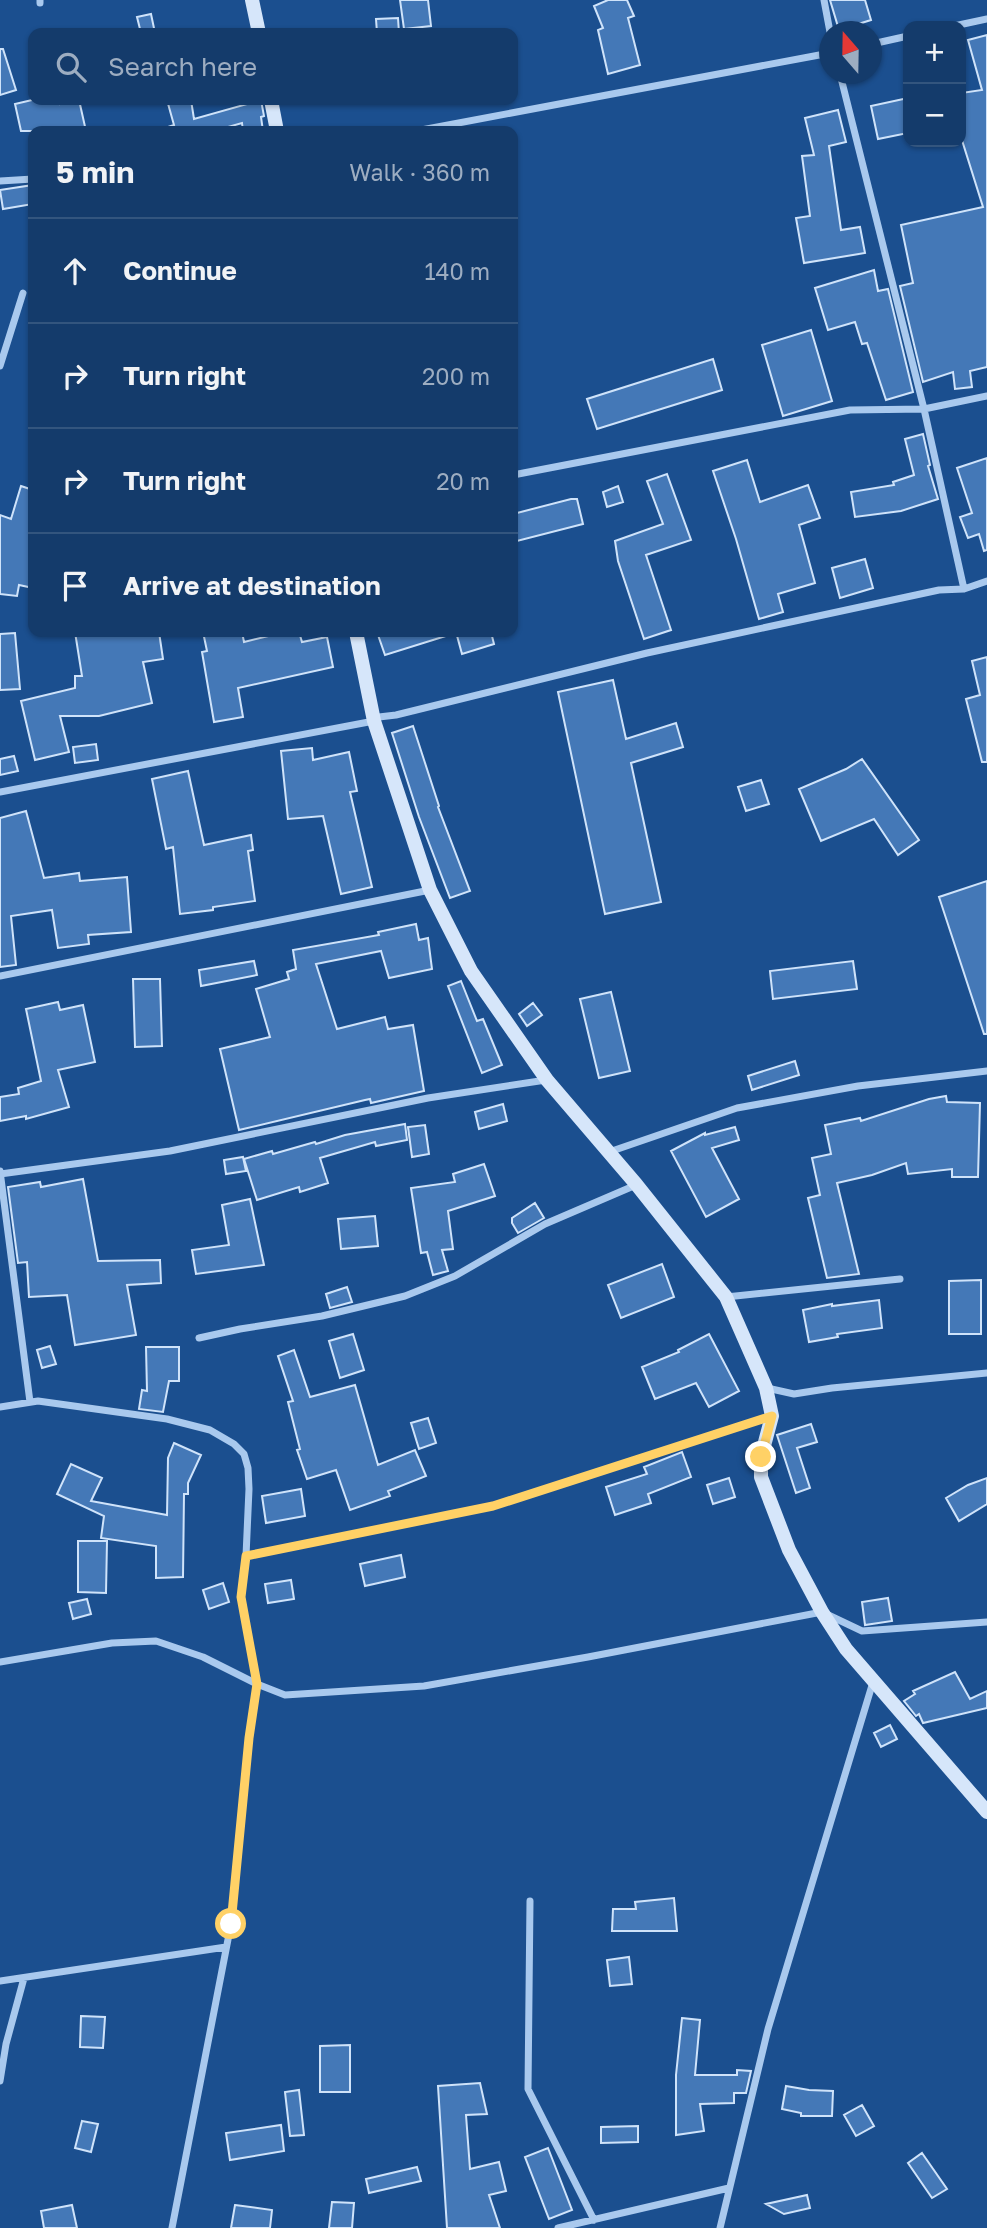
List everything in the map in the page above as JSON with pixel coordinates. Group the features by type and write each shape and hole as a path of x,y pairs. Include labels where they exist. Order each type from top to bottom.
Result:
{"street":[{"path":"252,0 258,28"},
{"path":"824,0 828,21"},
{"path":"966,23 987,19"},
{"path":"882,42 903,37"},
{"path":"443,126 819,55"},
{"path":"842,84 924,409 964,589"},
{"path":"272,105 276,126"},
{"path":"0,181 28,179"},
{"path":"0,366 23,293"},
{"path":"518,474 850,410 924,409 987,396"},
{"path":"0,792 374,721 379,717 646,653 939,590 964,589 987,581"},
{"path":"357,637 374,721 429,890 471,971 547,1080 636,1184 726,1297 766,1388 772,1416 761,1457 761,1477 789,1550 822,1612 846,1649 987,1812"},
{"path":"0,976 429,890"},
{"path":"609,1152 737,1108 858,1086 987,1071"},
{"path":"30,1402 0,1172 170,1151 428,1098 547,1080"},
{"path":"199,1338 322,1316 404,1296 455,1276 545,1224 636,1184"},
{"path":"726,1297 900,1279"},
{"path":"766,1388 794,1395 832,1388 987,1373"},
{"path":"0,1407 38,1401 167,1419 210,1430 234,1444 244,1454 248,1468 246,1556 241,1597 257,1684 249,1738 231,1924 172,2228"},
{"path":"246,1556 493,1506 772,1416"},
{"path":"0,1662 112,1643 156,1641 203,1657 285,1695 424,1686 822,1612 862,1631 987,1622"},
{"path":"720,2228 768,2029 873,1681"},
{"path":"530,1900 528,2090 594,2220"},
{"path":"0,1981 226,1947"},
{"path":"0,2081 6,2044 24,1978"},
{"path":"558,2228 729,2188"}],"building":[{"path":"400,0 428,0 431,26 404,28"},
{"path":"608,0 627,0 634,16 628,18 640,65 608,74 598,30 603,28 594,6"},
{"path":"830,0 865,0 871,20 836,21"},
{"path":"151,14 154,28 140,28 137,17"},
{"path":"398,18 399,28 377,28 376,19"},
{"path":"987,35 987,367 970,371 972,387 955,389 953,372 923,382 900,286 913,283 901,225 983,207 964,147 966,92 982,90 968,40"},
{"path":"0,49 3,49 16,90 0,95"},
{"path":"903,99 903,134 878,139 871,106"},
{"path":"28,101 28,105 80,105 85,126 28,126 28,131 21,131 15,104"},
{"path":"168,105 192,105 194,119 243,105 262,105 264,116 261,117 262,126 242,126 242,123 232,126 171,126 174,125"},
{"path":"838,110 846,142 829,146 841,230 860,227 865,253 804,263 796,218 810,216 802,156 814,155 805,118"},
{"path":"28,186 28,205 3,209 0,190"},
{"path":"874,270 878,291 888,289 913,392 886,400 867,343 862,344 855,322 828,330 815,288"},
{"path":"811,330 832,401 783,416 762,345"},
{"path":"713,359 722,390 597,429 587,399"},
{"path":"923,434 930,465 928,466 938,499 901,511 855,517 851,492 894,485 893,482 914,475 905,439"},
{"path":"987,458 987,550 984,551 979,534 968,538 960,517 972,513 957,468"},
{"path":"747,460 760,502 808,485 820,518 799,525 815,583 778,594 783,612 759,619 713,471"},
{"path":"667,474 691,540 646,555 671,630 644,639 618,561 615,541 663,524 647,481"},
{"path":"21,486 28,488 28,587 19,585 17,596 0,594 0,515 11,519"},
{"path":"618,486 623,502 607,507 603,492"},
{"path":"577,499 583,524 518,541 518,513"},
{"path":"865,559 873,588 840,598 832,568"},
{"path":"15,633 20,689 0,690 0,634"},
{"path":"76,637 160,637 163,659 143,662 152,703 99,716 60,716 69,752 35,760 21,701 75,688 75,676 82,676"},
{"path":"204,637 243,637 244,642 264,637 300,637 302,642 327,637 333,667 238,688 243,717 214,722 202,652 207,651"},
{"path":"379,637 443,637 385,655"},
{"path":"457,637 492,637 494,644 462,654"},
{"path":"987,657 987,762 982,762 966,699 980,695 972,661"},
{"path":"613,680 626,739 676,723 683,747 631,763 661,902 605,914 558,692"},
{"path":"413,726 438,807 470,891 450,898 419,817 392,733"},
{"path":"96,744 98,760 75,763 73,747"},
{"path":"312,748 313,760 349,752 357,791 350,792 372,887 341,894 323,816 288,819 281,751"},
{"path":"14,756 18,771 0,775 0,759"},
{"path":"862,759 919,840 898,855 874,819 821,841 799,789 846,769"},
{"path":"188,771 204,845 251,835 253,850 248,851 255,901 180,914 173,847 166,849 152,779"},
{"path":"761,780 769,804 746,811 738,787"},
{"path":"26,811 44,878 79,873 80,881 127,877 131,932 88,935 89,944 58,948 52,910 11,916 16,965 0,967 0,818"},
{"path":"987,881 987,1034 984,1034 939,897"},
{"path":"416,924 419,940 428,938 432,969 389,978 381,951 316,964 337,1029 385,1017 388,1029 413,1025 424,1091 371,1103 370,1099 365,1100 239,1130 220,1049 270,1037 256,989 289,979 287,972 296,969 293,950 379,935 378,932"},
{"path":"254,961 257,975 201,986 199,970"},
{"path":"853,961 857,989 773,999 770,971"},
{"path":"133,979 160,979 162,1046 135,1047"},
{"path":"461,981 477,1021 483,1019 502,1065 482,1073 448,986"},
{"path":"611,992 630,1071 599,1078 580,999"},
{"path":"58,1002 60,1010 83,1005 95,1062 58,1070 69,1107 26,1119 26,1116 0,1121 0,1097 19,1094 18,1088 41,1081 26,1009"},
{"path":"533,1003 542,1015 527,1026 519,1014"},
{"path":"795,1061 799,1075 752,1090 748,1076"},
{"path":"946,1096 947,1102 980,1103 978,1177 952,1177 952,1169 908,1174 906,1163 837,1183 859,1274 827,1278 808,1198 820,1195 812,1158 831,1154 825,1125 860,1118 861,1121"},
{"path":"503,1104 507,1121 479,1129 475,1112"},
{"path":"405,1124 407,1140 376,1146 375,1142 320,1158 328,1183 300,1192 299,1187 257,1200 244,1159"},
{"path":"425,1125 429,1154 412,1157 408,1127"},
{"path":"735,1127 739,1140 712,1148 739,1199 706,1217 671,1151 705,1133"},
{"path":"243,1157 246,1171 226,1174 224,1160"},
{"path":"484,1164 495,1196 448,1211 453,1249 442,1250 448,1271 433,1275 427,1252 421,1253 411,1188 455,1182 453,1174"},
{"path":"83,1179 98,1261 160,1260 161,1283 127,1285 136,1335 75,1345 67,1295 29,1297 27,1262 18,1263 8,1187 40,1182 41,1187"},
{"path":"250,1199 264,1265 196,1274 192,1250 229,1245 222,1205"},
{"path":"535,1203 544,1218 518,1233 512,1218"},
{"path":"375,1216 378,1246 341,1249 338,1219"},
{"path":"662,1264 674,1297 621,1318 608,1285"},
{"path":"981,1280 981,1334 949,1334 949,1281"},
{"path":"347,1287 352,1302 330,1308 326,1294"},
{"path":"879,1300 882,1328 837,1334 838,1337 809,1342 803,1310 832,1304"},
{"path":"353,1334 364,1370 340,1378 329,1341"},
{"path":"709,1334 739,1391 709,1407 696,1383 655,1399 642,1367 679,1352 678,1350"},
{"path":"50,1346 56,1364 42,1368 37,1350"},
{"path":"146,1347 179,1347 179,1381 169,1381 163,1412 139,1409 142,1390 147,1391"},
{"path":"294,1350 310,1397 355,1385 378,1465 415,1450 426,1476 388,1491 390,1496 350,1510 336,1470 307,1479 297,1450 300,1449 288,1402 293,1401 278,1356"},
{"path":"428,1418 436,1443 419,1449 411,1423"},
{"path":"811,1424 817,1442 797,1448 810,1488 796,1493 777,1435"},
{"path":"174,1443 201,1455 188,1483 188,1494 184,1494 183,1577 156,1578 156,1546 101,1538 104,1516 57,1494 71,1464 102,1478 91,1501 167,1515 168,1458"},
{"path":"682,1452 691,1477 648,1494 651,1503 615,1515 606,1487 647,1474 644,1467"},
{"path":"729,1478 735,1497 713,1504 707,1485"},
{"path":"987,1478 987,1504 959,1521 946,1498"},
{"path":"301,1489 305,1516 266,1523 262,1496"},
{"path":"78,1541 107,1541 106,1593 78,1592"},
{"path":"401,1555 405,1577 365,1586 360,1564"},
{"path":"291,1580 294,1599 268,1603 265,1584"},
{"path":"223,1583 229,1602 209,1609 203,1590"},
{"path":"888,1598 892,1621 865,1625 862,1602"},
{"path":"87,1599 91,1614 73,1619 69,1603"},
{"path":"955,1672 970,1699 987,1691 987,1708 923,1723 919,1714 916,1716 904,1701 915,1694 913,1691"},
{"path":"890,1725 897,1739 881,1747 874,1733"},
{"path":"674,1898 677,1931 612,1931 613,1909 636,1909 635,1902"},
{"path":"629,1957 632,1984 610,1986 607,1960"},
{"path":"81,2016 105,2017 103,2048 80,2047"},
{"path":"682,2018 700,2020 695,2075 737,2075 737,2070 751,2071 746,2093 734,2093 734,2103 700,2104 704,2131 676,2135 676,2075"},
{"path":"350,2045 350,2092 320,2092 320,2046"},
{"path":"480,2083 487,2114 466,2115 470,2169 499,2162 506,2191 489,2195 500,2228 447,2228 438,2086"},
{"path":"786,2086 833,2091 832,2116 801,2116 801,2113 782,2109"},
{"path":"299,2090 304,2135 290,2136 285,2092"},
{"path":"862,2105 874,2126 856,2136 844,2115"},
{"path":"82,2121 98,2124 91,2152 75,2148"},
{"path":"281,2125 284,2151 230,2160 226,2133"},
{"path":"638,2126 638,2142 601,2143 601,2127"},
{"path":"548,2148 572,2210 549,2219 525,2157"},
{"path":"922,2153 947,2189 932,2198 908,2163"},
{"path":"417,2167 421,2181 369,2193 366,2179"},
{"path":"807,2195 810,2208 784,2214 766,2204"},
{"path":"332,2202 354,2203 352,2228 329,2228"},
{"path":"72,2205 77,2228 44,2228 41,2211"},
{"path":"235,2205 272,2210 270,2228 231,2228"}],"route":[{"path":"231,1924 249,1738 257,1684 241,1597 246,1556 493,1506 772,1416 761,1457"}]}
